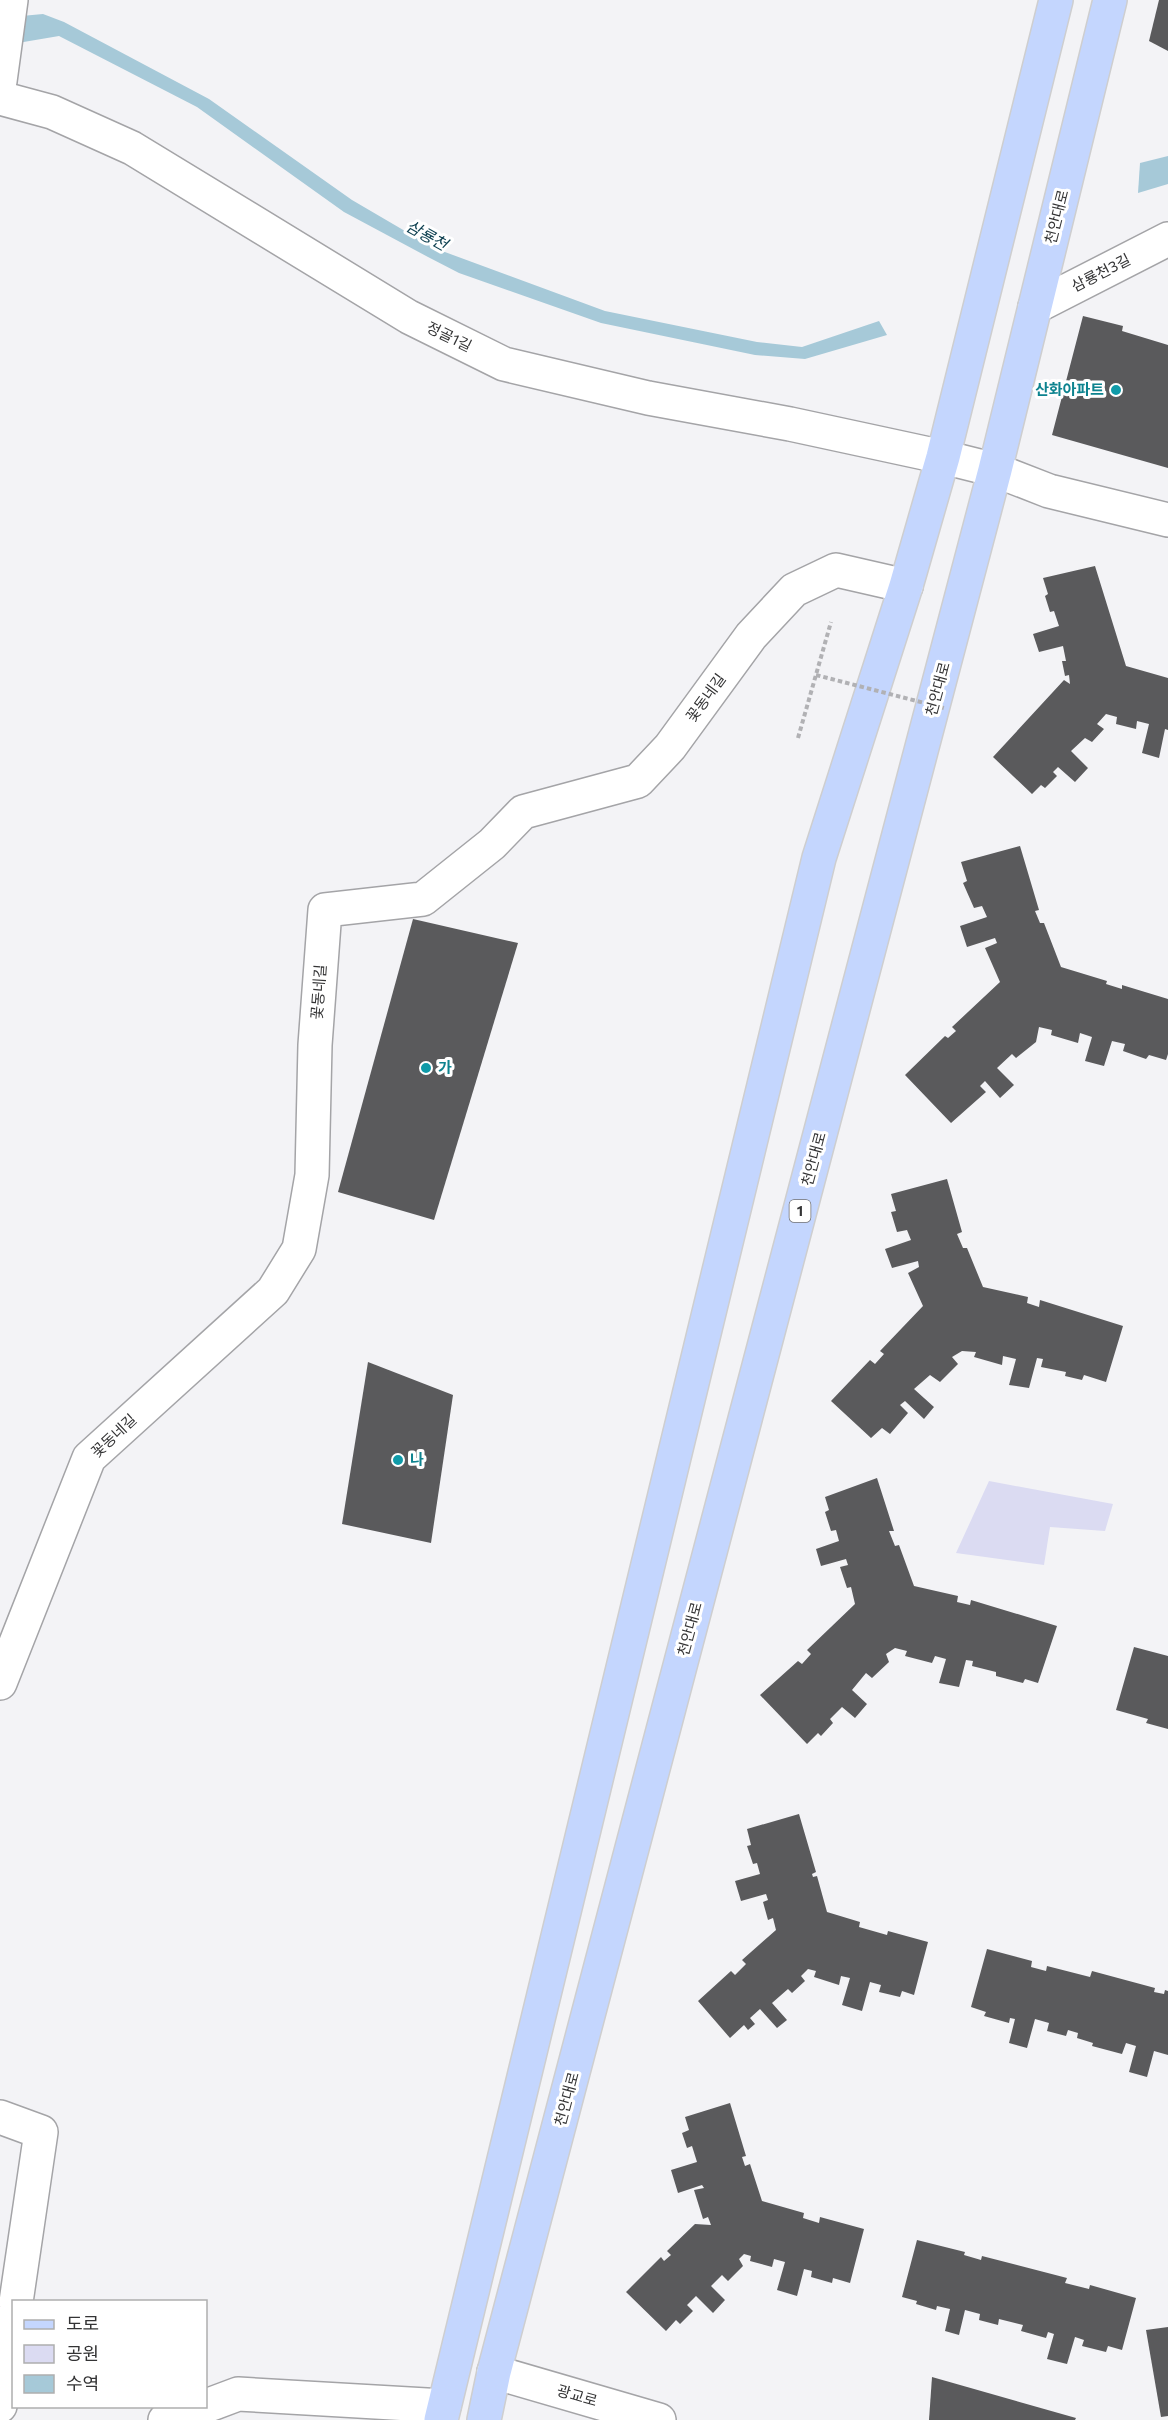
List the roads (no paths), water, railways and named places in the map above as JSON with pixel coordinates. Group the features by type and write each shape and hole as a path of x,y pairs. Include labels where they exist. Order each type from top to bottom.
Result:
{"main road":[{"path":"442,2413 819,858 906,586 943,457 1056,0"},
{"name":"천안대로","path":"484,2420 494,2373 995,470 1110,0"}],"street":[{"path":"2,71 10,0"},
{"name":"정골1길","path":"0,98 52,112 132,148 410,317 504,364 648,398 943,457 995,470"},
{"name":"삼룡천3길","path":"1035,307 1168,239"},
{"path":"995,470 1048,475 1168,504"},
{"path":"995,470 1049,491 1168,520"},
{"name":"꽃동네길","path":"0,1683 89,1458 273,1290 299,1249 312,1175 315,1045 325,910 423,899 492,844 523,812 638,781 670,747 751,636 795,590 836,570 906,586"},
{"path":"0,2117 41,2132 16,2300"},
{"path":"0,2406 12,2329"},
{"name":"광교로","path":"494,2373 660,2420"},
{"path":"207,2405 238,2394 442,2413"},
{"path":"165,2420 198,2408"}],"water":[{"path":"43,14 64,22 209,99 352,200 434,248 605,311 757,342 802,347 879,321 887,335 805,359 755,355 601,323 459,273 344,212 197,107 59,36 0,46 0,18"},
{"path":"1168,156 1168,184 1138,193 1140,163"}],"place":[{"name":"산화아파트","path":"1116,390"},
{"name":"가","path":"426,1068"},
{"name":"나","path":"398,1460"}],"water label":[{"name":"삼룡천","path":"427,235"}]}
